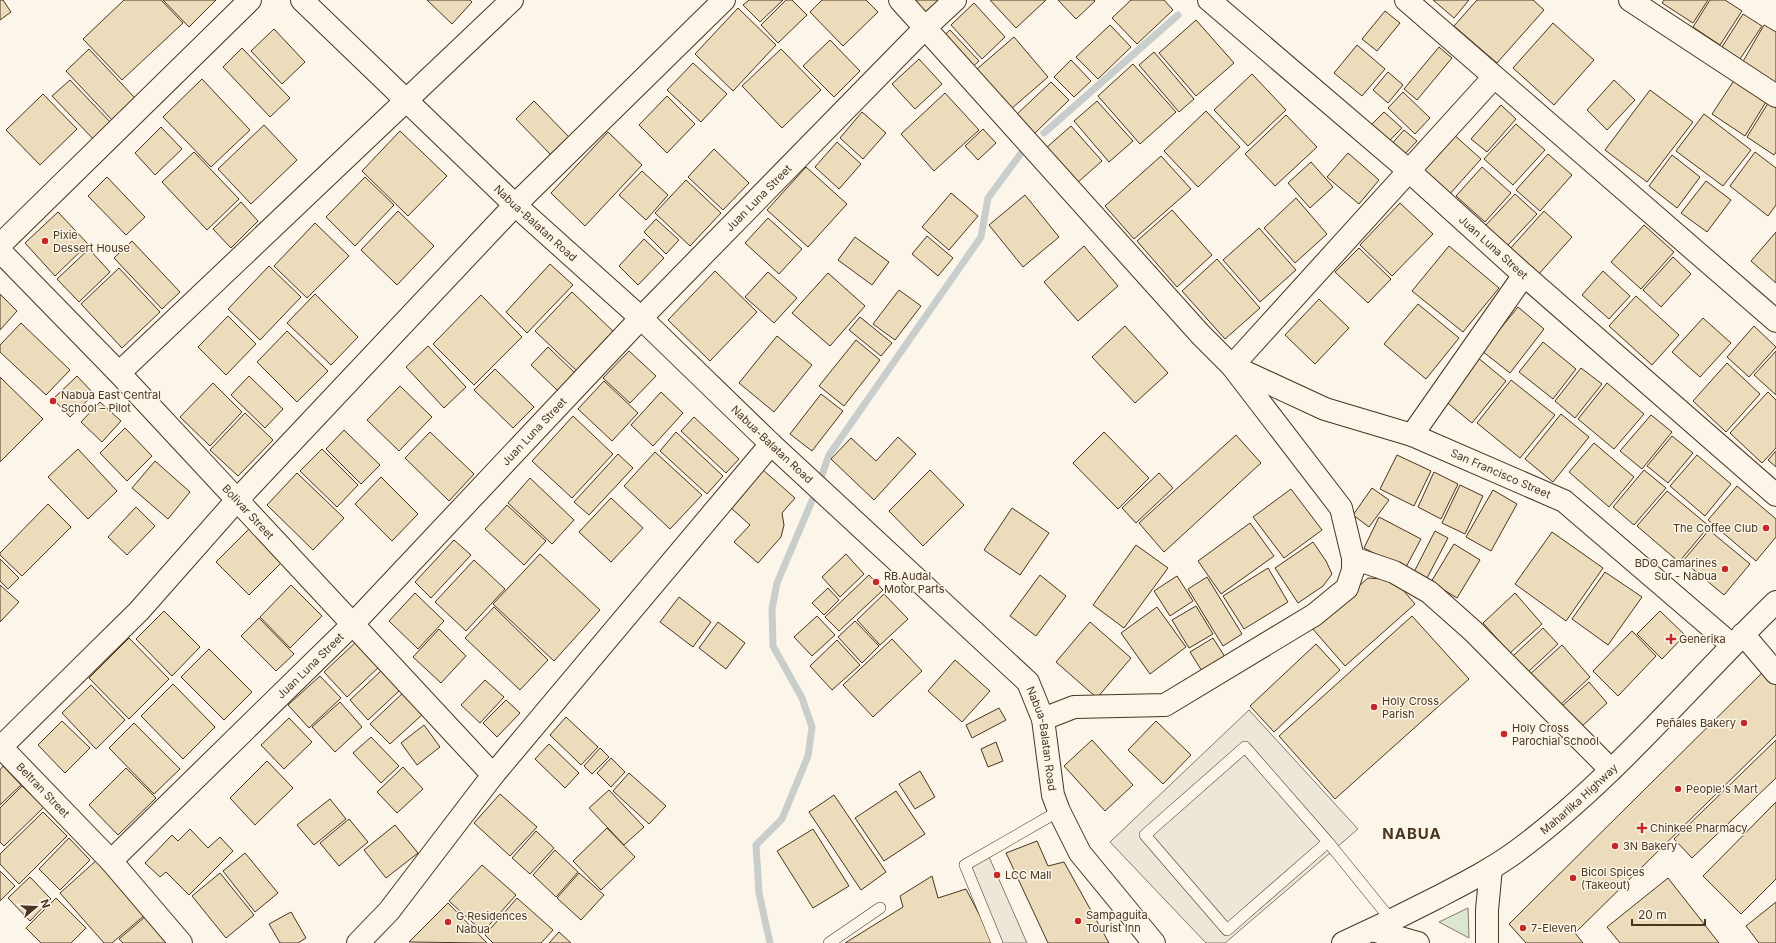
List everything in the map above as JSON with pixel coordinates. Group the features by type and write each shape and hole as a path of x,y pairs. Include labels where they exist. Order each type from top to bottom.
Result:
{"main road":[{"path":"0,245 250,0"},
{"name":"Nabua-Balatan Road","path":"302,0 515,205 641,318 771,444 1028,682 1043,719 1053,795 1059,811 1080,853 1154,943"},
{"path":"119,373 512,0"},
{"path":"237,500 515,205 724,0"},
{"path":"900,0 926,27 1201,335 1232,366 1341,508 1353,558 1353,570 1346,588 1314,615 1165,705 1074,707 1043,719"},
{"name":"Juan Luna Street","path":"111,861 352,625 641,318 926,27 955,0"},
{"name":"Juan Luna Street","path":"1209,0 1408,170 1524,275 1776,496"},
{"path":"1406,0 1776,321"},
{"path":"1630,0 1776,96"},
{"path":"1232,366 1408,170 1494,77"},
{"name":"Bolivar Street","path":"0,251 119,373 493,775"},
{"path":"1412,435 1524,275"},
{"name":"San Francisco Street","path":"1232,366 1325,409 1412,435 1564,501 1738,640 1776,673"},
{"path":"358,943 389,912 493,775 771,444"},
{"name":"Beltran Street","path":"181,943 111,861 1,747 139,611 237,500"},
{"path":"1353,558 1394,572 1429,592 1473,631 1611,770"},
{"name":"Maharlika Highway","path":"1343,943 1392,922 1491,868 1556,821 1611,770 1776,602"},
{"path":"1487,943 1487,910 1491,868"},
{"path":"1372,930 1418,943"}],"lane":[{"path":"1328,842 1227,930 1145,835 1245,747 1328,842 1392,922"},
{"path":"997,943 965,865 1059,811"},
{"path":"829,943 880,908"}],"green space":[{"path":"1468,908 1469,938 1439,922"}],"shaded area":[{"path":"1249,710 1358,829 1225,943 1206,943 1110,842"},
{"path":"986,850 1027,943 995,943 962,863"}],"building":[{"path":"0,0 3,0 11,12 0,20"},
{"path":"124,0 161,0 183,23 122,80 83,39"},
{"path":"163,0 216,0 189,27"},
{"path":"427,0 470,0 472,2 452,24"},
{"path":"749,0 783,0 760,22 743,5"},
{"path":"786,0 792,0 807,15 778,43 761,25"},
{"path":"822,0 866,0 878,12 843,46 810,12"},
{"path":"914,0 943,0 927,14"},
{"path":"990,0 1046,0 1016,28"},
{"path":"1058,0 1094,0 1095,1 1076,19"},
{"path":"1131,0 1164,0 1173,10 1137,44 1112,18"},
{"path":"1433,0 1469,0 1454,18"},
{"path":"1477,0 1533,0 1544,10 1497,63 1454,26"},
{"path":"1664,0 1708,0 1693,23 1662,3"},
{"path":"1710,0 1725,0 1742,11 1720,45 1693,27"},
{"path":"974,3 1005,37 982,59 951,25"},
{"path":"738,8 776,45 733,91 695,54"},
{"path":"1385,11 1400,23 1377,51 1362,39"},
{"path":"1743,14 1762,26 1740,59 1722,47"},
{"path":"1196,20 1234,63 1196,96 1159,53"},
{"path":"1553,23 1594,60 1554,105 1513,68"},
{"path":"1110,25 1131,47 1098,79 1076,57"},
{"path":"1764,25 1776,32 1776,85 1741,65"},
{"path":"274,29 305,62 282,84 251,51"},
{"path":"950,30 979,61 968,71 939,40"},
{"path":"1014,37 1048,77 1011,109 977,69"},
{"path":"830,40 860,71 834,97 803,66"},
{"path":"1357,45 1385,69 1362,96 1334,73"},
{"path":"1439,47 1452,58 1417,100 1404,89"},
{"path":"242,48 290,98 270,117 223,67"},
{"path":"89,49 135,98 112,120 66,71"},
{"path":"781,49 821,90 782,128 742,86"},
{"path":"1154,52 1194,99 1179,112 1139,65"},
{"path":"919,59 942,84 915,109 892,84"},
{"path":"1071,60 1091,81 1074,97 1054,77"},
{"path":"693,63 727,94 701,122 667,90"},
{"path":"1133,64 1176,112 1140,144 1098,96"},
{"path":"1388,72 1403,85 1388,103 1373,90"},
{"path":"1252,74 1286,110 1248,146 1214,110"},
{"path":"1737,76 1769,97 1745,136 1712,114"},
{"path":"202,79 250,130 211,167 163,117"},
{"path":"70,80 113,125 96,142 52,96"},
{"path":"1614,80 1635,100 1607,130 1587,110"},
{"path":"1051,82 1069,100 1033,135 1015,116"},
{"path":"1650,90 1693,122 1647,182 1605,150"},
{"path":"1403,92 1430,118 1415,134 1388,108"},
{"path":"945,93 979,130 934,171 901,134"},
{"path":"43,94 77,129 40,165 6,130"},
{"path":"667,96 695,124 667,153 639,125"},
{"path":"1770,100 1776,103 1776,152 1774,155 1747,137"},
{"path":"534,101 569,137 551,155 516,119"},
{"path":"1097,101 1133,141 1109,162 1074,121"},
{"path":"1501,105 1516,119 1487,152 1471,139"},
{"path":"1206,111 1240,147 1198,187 1164,151"},
{"path":"862,112 886,133 863,159 840,138"},
{"path":"1384,112 1402,128 1388,142 1370,126"},
{"path":"1704,114 1751,150 1723,186 1676,151"},
{"path":"1286,115 1317,147 1275,186 1245,154"},
{"path":"1516,124 1545,150 1513,185 1484,159"},
{"path":"264,125 297,160 251,204 218,169"},
{"path":"1071,126 1102,161 1077,183 1046,148"},
{"path":"161,127 182,149 155,175 135,153"},
{"path":"983,129 996,143 978,160 965,146"},
{"path":"1404,130 1417,141 1401,158 1389,147"},
{"path":"400,131 447,176 408,216 362,171"},
{"path":"608,132 642,165 585,226 551,193"},
{"path":"1452,133 1481,159 1448,196 1419,169"},
{"path":"837,142 861,164 839,189 815,167"},
{"path":"714,149 749,183 723,210 688,177"},
{"path":"194,152 239,199 207,230 162,182"},
{"path":"1755,152 1776,168 1776,205 1768,216 1730,186"},
{"path":"1348,153 1379,180 1359,204 1327,177"},
{"path":"1548,154 1572,175 1540,211 1516,190"},
{"path":"1672,155 1700,177 1677,208 1649,186"},
{"path":"1161,156 1191,189 1134,239 1105,206"},
{"path":"1311,162 1333,187 1310,208 1288,183"},
{"path":"806,167 847,204 808,247 767,210"},
{"path":"1482,167 1511,193 1485,222 1456,196"},
{"path":"642,171 668,195 646,220 619,195"},
{"path":"107,177 145,217 126,235 88,196"},
{"path":"365,177 394,205 355,246 326,217"},
{"path":"686,180 721,213 690,246 655,213"},
{"path":"1706,181 1731,200 1707,232 1681,213"},
{"path":"951,193 978,216 949,250 922,227"},
{"path":"1515,194 1537,214 1507,246 1485,226"},
{"path":"1025,195 1059,237 1023,267 989,225"},
{"path":"1296,198 1327,234 1295,263 1264,228"},
{"path":"241,202 258,221 231,248 213,229"},
{"path":"1400,203 1433,234 1392,276 1360,245"},
{"path":"1172,210 1212,255 1177,287 1137,241"},
{"path":"398,211 434,246 397,285 361,250"},
{"path":"1544,211 1572,237 1537,276 1509,250"},
{"path":"58,212 88,244 55,276 25,243"},
{"path":"768,218 802,249 779,274 745,243"},
{"path":"656,219 679,240 666,254 644,232"},
{"path":"315,223 349,256 307,298 274,266"},
{"path":"1644,225 1674,252 1641,289 1611,262"},
{"path":"1259,228 1296,270 1260,302 1223,260"},
{"path":"1776,232 1776,283 1751,261"},
{"path":"927,236 953,258 938,276 912,254"},
{"path":"855,237 889,262 872,285 838,260"},
{"path":"644,239 664,258 638,285 619,266"},
{"path":"132,241 180,292 162,309 114,258"},
{"path":"1084,246 1118,286 1078,321 1044,282"},
{"path":"1449,246 1499,288 1463,332 1412,291"},
{"path":"1359,248 1391,279 1368,303 1335,272"},
{"path":"89,249 110,272 79,302 57,279"},
{"path":"1673,257 1691,274 1661,307 1643,290"},
{"path":"1217,259 1260,308 1225,339 1182,291"},
{"path":"550,264 573,285 527,333 506,312"},
{"path":"269,266 301,297 260,340 228,309"},
{"path":"119,268 160,312 122,348 81,304"},
{"path":"715,271 757,312 710,361 668,320"},
{"path":"1603,271 1630,296 1609,319 1582,295"},
{"path":"768,272 797,298 774,323 745,297"},
{"path":"828,273 865,306 830,346 792,313"},
{"path":"899,290 921,306 895,340 873,324"},
{"path":"572,292 616,334 579,373 535,331"},
{"path":"0,294 17,311 0,330"},
{"path":"315,294 358,337 331,365 287,323"},
{"path":"481,295 522,337 474,385 433,344"},
{"path":"1636,296 1679,335 1652,365 1609,326"},
{"path":"1319,299 1349,328 1315,364 1285,335"},
{"path":"1418,304 1459,338 1426,379 1384,344"},
{"path":"1518,307 1544,329 1510,373 1482,351"},
{"path":"228,316 256,344 226,375 198,347"},
{"path":"860,317 892,343 881,356 849,330"},
{"path":"1703,318 1731,343 1700,377 1672,352"},
{"path":"21,323 70,370 46,395 0,352 0,345"},
{"path":"1125,326 1168,373 1135,403 1092,357"},
{"path":"1754,326 1776,347 1749,377 1727,357"},
{"path":"287,331 328,371 297,402 257,362"},
{"path":"777,336 812,365 774,412 739,383"},
{"path":"856,340 880,360 844,406 819,386"},
{"path":"1543,342 1576,369 1553,399 1519,372"},
{"path":"428,346 466,387 444,408 406,367"},
{"path":"548,347 575,373 558,391 531,365"},
{"path":"629,351 656,376 630,403 603,378"},
{"path":"1776,351 1776,395 1754,375"},
{"path":"1477,357 1506,381 1472,423 1444,400"},
{"path":"1727,363 1760,394 1726,432 1693,401"},
{"path":"1581,368 1602,384 1575,418 1555,401"},
{"path":"495,369 534,407 513,428 474,390"},
{"path":"77,376 94,394 70,417 53,399"},
{"path":"249,376 283,409 265,428 231,395"},
{"path":"0,377 43,419 0,462"},
{"path":"1511,380 1555,415 1520,458 1477,423"},
{"path":"604,381 638,413 612,441 578,409"},
{"path":"213,383 242,412 210,446 180,417"},
{"path":"1607,383 1644,414 1614,449 1578,419"},
{"path":"400,386 432,417 399,451 367,420"},
{"path":"661,392 683,413 653,446 631,425"},
{"path":"1768,392 1776,400 1776,448 1762,463 1730,433"},
{"path":"821,394 843,411 812,451 790,434"},
{"path":"100,402 121,421 102,442 81,422"},
{"path":"245,413 273,440 238,476 210,450"},
{"path":"1561,414 1589,437 1553,482 1525,459"},
{"path":"1651,415 1672,432 1642,469 1620,451"},
{"path":"573,416 613,454 572,498 532,461"},
{"path":"694,417 739,459 726,473 681,431"},
{"path":"125,428 152,456 127,481 100,453"},
{"path":"344,430 380,465 361,484 326,449"},
{"path":"430,432 474,474 449,501 405,458"},
{"path":"676,432 723,476 707,494 660,451"},
{"path":"1104,432 1149,478 1118,509 1073,463"},
{"path":"1236,435 1261,463 1164,552 1139,523"},
{"path":"1672,436 1693,453 1668,483 1647,466"},
{"path":"898,437 916,454 874,500 831,459 851,438 876,461"},
{"path":"1594,443 1634,477 1609,507 1569,472"},
{"path":"78,449 117,491 88,519 48,477"},
{"path":"322,449 358,485 337,507 300,471"},
{"path":"1776,451 1776,467 1768,460"},
{"path":"655,452 702,495 670,529 624,486"},
{"path":"618,454 633,468 589,515 574,502"},
{"path":"1397,455 1431,471 1414,506 1380,489"},
{"path":"1697,455 1731,484 1705,516 1670,486"},
{"path":"155,461 190,492 168,519 132,488"},
{"path":"763,470 795,498 782,513 784,525 781,537 758,563 734,542 750,525 730,507"},
{"path":"930,470 964,505 923,546 889,511"},
{"path":"1644,470 1666,488 1634,525 1613,507"},
{"path":"1434,472 1458,484 1441,519 1418,507"},
{"path":"297,473 344,518 313,550 267,505"},
{"path":"1159,473 1173,488 1136,523 1122,508"},
{"path":"381,477 418,514 392,541 355,504"},
{"path":"530,478 574,520 552,544 508,503"},
{"path":"1460,485 1483,496 1465,534 1442,523"},
{"path":"1737,486 1776,519 1776,537 1756,561 1708,520"},
{"path":"1372,488 1389,500 1369,527 1353,515"},
{"path":"1291,489 1322,530 1284,558 1253,517"},
{"path":"1493,490 1517,504 1491,551 1466,537"},
{"path":"1667,491 1709,526 1679,562 1637,526"},
{"path":"611,498 643,528 611,562 579,532"},
{"path":"48,504 71,527 22,576 0,555 0,553"},
{"path":"507,505 546,541 524,565 485,529"},
{"path":"136,507 155,526 127,555 108,537"},
{"path":"1012,508 1049,533 1020,575 984,550"},
{"path":"1379,517 1421,539 1405,569 1364,548"},
{"path":"1250,523 1274,556 1221,594 1198,561"},
{"path":"249,529 282,562 249,595 216,562"},
{"path":"1709,530 1750,564 1724,595 1683,561"},
{"path":"1435,531 1448,538 1426,580 1414,572"},
{"path":"1552,532 1603,568 1566,621 1515,584"},
{"path":"454,540 471,555 431,598 415,582"},
{"path":"1313,542 1326,561 1332,574 1323,586 1298,603 1275,568"},
{"path":"1454,544 1480,560 1457,598 1431,582"},
{"path":"1136,545 1168,568 1124,628 1093,605"},
{"path":"540,554 600,610 554,661 493,604"},
{"path":"846,554 864,574 840,597 822,577"},
{"path":"0,559 19,578 8,589 0,581"},
{"path":"474,560 505,589 466,631 435,602"},
{"path":"1268,568 1288,602 1244,629 1223,596"},
{"path":"1605,572 1642,597 1608,645 1572,619"},
{"path":"869,575 883,590 839,631 825,617"},
{"path":"1040,575 1066,596 1036,636 1010,616"},
{"path":"1177,576 1193,601 1170,616 1154,591"},
{"path":"1207,577 1242,634 1223,646 1188,589"},
{"path":"1368,578 1383,579 1397,583 1415,604 1345,666 1312,628"},
{"path":"0,585 19,602 0,622"},
{"path":"291,585 322,616 290,648 260,617"},
{"path":"828,588 839,600 824,615 812,603"},
{"path":"415,593 444,621 418,649 389,621"},
{"path":"1515,593 1542,624 1510,653 1483,623"},
{"path":"884,594 908,619 880,645 857,620"},
{"path":"679,597 711,622 693,647 660,622"},
{"path":"1196,606 1213,634 1189,648 1172,620"},
{"path":"494,607 548,660 520,690 465,638"},
{"path":"1157,607 1186,647 1150,674 1121,633"},
{"path":"164,611 200,647 172,676 136,639"},
{"path":"1660,611 1685,635 1662,659 1637,634"},
{"path":"817,616 835,635 812,656 794,637"},
{"name":"Holy Cross Parish","path":"1412,616 1469,679 1335,799 1279,736"},
{"path":"259,618 294,654 276,671 241,636"},
{"path":"855,621 879,646 862,663 838,637"},
{"path":"718,622 745,643 726,669 699,648"},
{"path":"1090,622 1131,658 1097,698 1056,662"},
{"path":"1543,628 1558,644 1528,672 1513,656"},
{"path":"439,629 466,656 441,683 413,657"},
{"path":"1632,631 1656,656 1618,696 1593,671"},
{"path":"129,638 169,679 129,719 89,678"},
{"path":"1213,638 1225,657 1202,671 1190,652"},
{"path":"892,639 922,671 873,717 843,685"},
{"path":"837,640 860,665 832,690 810,666"},
{"path":"357,641 380,666 347,697 324,672"},
{"path":"1316,644 1340,670 1274,732 1250,706"},
{"path":"1562,645 1590,677 1557,708 1528,676"},
{"path":"209,649 252,692 224,720 181,677"},
{"path":"955,660 990,691 962,722 928,691"},
{"path":"382,670 400,690 368,720 350,700"},
{"path":"1764,671 1776,684 1776,735 1575,933 1583,943 1526,943 1509,924"},
{"path":"320,676 341,698 309,728 288,705"},
{"path":"485,680 504,697 480,723 461,705"},
{"path":"1589,682 1607,703 1580,728 1561,707"},
{"path":"173,684 215,727 183,759 141,716"},
{"path":"91,685 125,720 96,749 62,713"},
{"path":"404,692 424,713 390,744 370,724"},
{"path":"506,700 520,713 497,737 483,723"},
{"path":"340,702 362,727 335,752 312,727"},
{"path":"999,708 1006,720 972,738 966,725"},
{"path":"566,717 598,747 581,765 550,735"},
{"path":"289,718 312,742 284,769 261,745"},
{"path":"62,721 90,748 65,773 38,745"},
{"path":"1156,721 1191,755 1163,784 1128,750"},
{"path":"134,723 180,769 154,794 109,748"},
{"path":"424,725 440,747 417,765 401,743"},
{"path":"371,737 399,766 381,783 353,753"},
{"path":"1092,740 1133,785 1105,811 1064,766"},
{"path":"1776,740 1776,778 1692,858 1674,839"},
{"path":"996,742 1003,761 988,767 981,749"},
{"path":"549,744 579,773 565,788 535,759"},
{"path":"600,748 609,757 592,774 584,766"},
{"path":"611,758 625,772 611,787 597,773"},
{"path":"267,761 293,788 255,825 230,798"},
{"path":"3,766 21,785 0,805 0,770"},
{"path":"403,767 423,789 397,813 377,792"},
{"path":"126,768 156,798 118,835 89,805"},
{"path":"920,771 935,797 915,809 899,784"},
{"path":"629,773 666,806 649,824 613,791"},
{"path":"22,786 44,807 4,846 0,842 0,808"},
{"path":"609,790 644,827 624,845 589,808"},
{"path":"896,791 925,834 884,861 855,818"},
{"path":"500,794 537,827 510,856 474,823"},
{"path":"834,795 886,872 861,890 809,812"},
{"path":"330,799 346,819 314,845 297,825"},
{"path":"1776,802 1776,879 1741,914 1703,876"},
{"path":"43,812 67,836 19,884 0,864 0,854"},
{"path":"349,819 368,842 339,866 320,843"},
{"path":"395,825 418,853 386,878 364,850"},
{"path":"607,828 635,857 601,890 573,861"},
{"path":"190,829 208,848 220,837 233,851 189,895 166,872 160,877 145,863 172,835 178,841"},
{"path":"813,829 849,886 813,908 777,851"},
{"path":"536,831 554,848 530,874 512,858"},
{"path":"69,838 90,860 60,890 39,869"},
{"path":"1037,841 1048,866 1064,862 1109,943 1048,943 1006,853"},
{"path":"555,850 578,872 556,897 533,875"},
{"path":"245,853 278,893 255,912 223,871"},
{"path":"98,859 146,914 112,943 104,943 60,893"},
{"path":"482,865 516,895 483,932 449,901"},
{"path":"0,871 15,886 0,901"},
{"path":"220,873 254,915 226,938 192,896"},
{"path":"579,873 604,895 581,920 557,898"},
{"path":"932,876 938,898 966,889 994,943 845,943 903,907 900,896"},
{"path":"30,877 51,899 30,921 8,898"},
{"path":"1668,878 1719,943 1620,943 1607,927"},
{"path":"56,898 86,928 71,943 41,943 26,928"},
{"path":"517,898 553,930 541,943 493,943 485,935"},
{"path":"1776,902 1776,943 1759,943 1746,926"},
{"name":"G Residences Nabua","path":"448,903 487,943 409,942"},
{"path":"291,912 306,938 298,943 280,943 269,924"},
{"path":"146,916 168,943 123,943 119,939"},
{"path":"559,932 571,943 549,943"}],"waterway":[{"path":"1044,133 1178,15"},
{"path":"770,943 759,893 756,845 782,819 808,756 812,727 802,698 773,646 772,609 777,583 817,489 829,455 981,237 988,198 1022,152"}],"place":[{"name":"Pixie Dessert House","path":"45,241"},
{"name":"Nabua East Central School – Pilot","path":"53,401"},
{"name":"The Coffee Club","path":"1766,528"},
{"name":"BDO Camarines Sur - Nabua","path":"1725,569"},
{"name":"RB Audal Motor Parts","path":"876,582"},
{"name":"Generika","path":"1671,639"},
{"name":"Holy Cross Parish","path":"1374,707"},
{"name":"Peñales Bakery","path":"1744,723"},
{"name":"Holy Cross Parochial School","path":"1504,734"},
{"name":"People's Mart","path":"1678,789"},
{"name":"Chinkee Pharmacy","path":"1642,828"},
{"name":"3N Bakery","path":"1615,846"},
{"name":"LCC Mall","path":"997,875"},
{"name":"Bicol Spices (Takeout)","path":"1573,878"},
{"name":"Sampaguita Tourist Inn","path":"1078,921"},
{"name":"G Residences Nabua","path":"448,922"},
{"name":"7-Eleven","path":"1523,928"}],"district":[{"name":"NABUA","path":"1412,834"}]}
